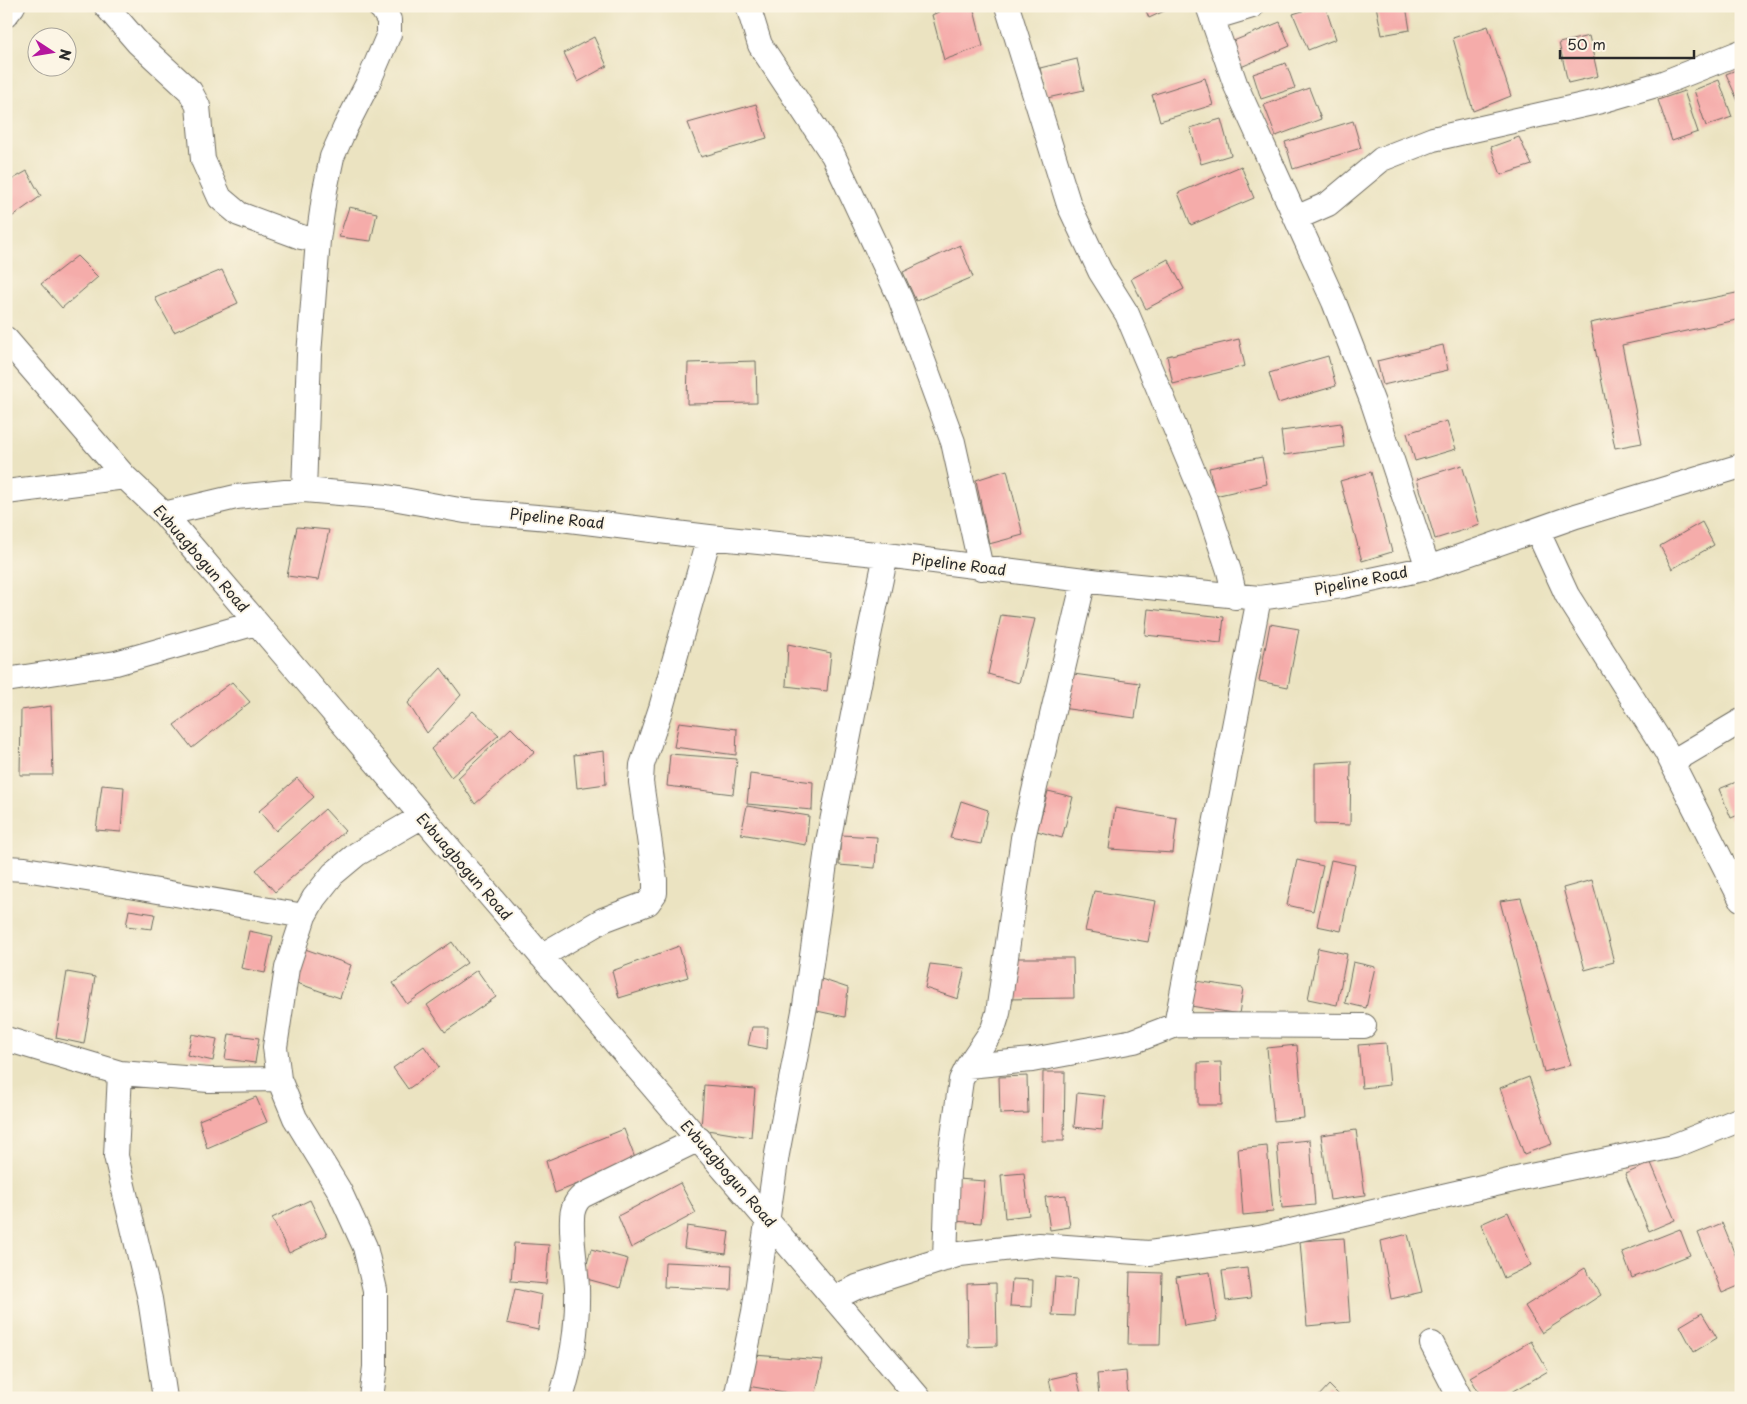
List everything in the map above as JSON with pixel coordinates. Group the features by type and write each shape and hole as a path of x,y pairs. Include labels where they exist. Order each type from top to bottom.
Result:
{"street":[{"path":"6,15 13,6"},
{"path":"106,6 138,43 190,91 198,106 203,160 220,198 239,214 301,237 318,240"},
{"path":"304,490 309,355 318,240 325,190 332,157 390,34 389,20 379,6"},
{"path":"748,6 760,45 834,155 900,298 953,442 981,568"},
{"path":"1007,6 1069,204 1100,271 1127,314 1206,502 1229,571 1235,597"},
{"path":"1252,6 1210,12 1236,86 1334,302 1373,403 1428,568"},
{"path":"1296,218 1328,204 1382,159 1433,139 1601,101 1663,83 1741,52"},
{"name":"Evbuagbogun Road","path":"6,339 125,477 164,514 919,1398"},
{"name":"Pipeline Road","path":"164,514 236,497 304,490 388,497 464,511 561,519 709,537 886,555 1084,580 1259,598 1344,586 1428,568 1576,516 1741,466"},
{"path":"6,492 125,477"},
{"path":"1537,530 1567,595 1672,762 1741,899"},
{"path":"540,956 603,920 648,903 655,893 655,880 642,782 642,765 661,708 709,537"},
{"path":"736,1398 754,1312 777,1154 805,1006 828,842 886,555"},
{"path":"945,1259 948,1171 956,1101 961,1080 968,1066 993,1029 998,1012 1023,838 1084,580"},
{"path":"1176,1026 1259,598"},
{"path":"6,680 116,663 256,623"},
{"path":"1672,762 1741,721"},
{"path":"371,1398 376,1367 375,1290 365,1247 340,1190 295,1118 280,1079 275,1047 287,968 304,916 314,898 333,874 357,854 421,817"},
{"path":"6,868 71,876 304,916"},
{"path":"968,1066 1032,1060 1134,1041 1176,1026 1364,1026"},
{"path":"993,1029 1013,1062"},
{"path":"6,1038 120,1073 209,1080 280,1079"},
{"path":"120,1073 116,1156 150,1299 165,1398"},
{"path":"834,1298 857,1287 960,1254 1039,1245 1148,1253 1260,1238 1526,1177 1674,1146 1741,1119"},
{"path":"561,1398 569,1371 576,1322 577,1290 572,1218 575,1203 582,1196 699,1140"},
{"path":"1432,1344 1460,1398"}],"building":[{"path":"951,6 973,6 983,46 944,60 932,15"},
{"path":"1144,6 1175,6 1149,18"},
{"path":"1318,6 1325,6 1336,39 1308,50 1293,14"},
{"path":"1376,6 1406,6 1410,30 1382,35"},
{"path":"1280,22 1290,46 1241,67 1231,42"},
{"path":"1488,26 1511,96 1473,111 1453,38"},
{"path":"1589,36 1598,76 1568,83 1559,43"},
{"path":"594,37 607,66 578,82 564,53"},
{"path":"1077,59 1084,90 1047,98 1040,68"},
{"path":"1286,63 1295,88 1261,99 1253,74"},
{"path":"1741,68 1741,108 1726,74"},
{"path":"1205,78 1213,105 1160,121 1152,95"},
{"path":"1719,80 1732,117 1706,126 1694,90"},
{"path":"1309,88 1321,119 1276,136 1264,105"},
{"path":"1684,91 1698,132 1672,141 1658,100"},
{"path":"756,104 767,138 701,157 688,123"},
{"path":"1221,119 1231,155 1201,164 1190,128"},
{"path":"1353,121 1361,148 1293,169 1285,142"},
{"path":"1519,137 1532,165 1501,175 1491,147"},
{"path":"1241,166 1254,198 1191,225 1178,193"},
{"path":"27,171 41,196 6,221 6,183"},
{"path":"349,207 377,213 371,241 339,237"},
{"path":"960,245 973,277 916,301 903,272"},
{"path":"77,256 98,277 62,308 41,284"},
{"path":"1168,259 1184,289 1146,309 1131,279"},
{"path":"222,270 238,303 174,332 155,298"},
{"path":"1741,292 1741,319 1622,345 1642,443 1615,448 1590,323"},
{"path":"1239,339 1245,366 1173,384 1167,356"},
{"path":"1443,345 1448,370 1383,385 1377,361"},
{"path":"1328,356 1336,386 1278,403 1269,373"},
{"path":"756,361 757,403 687,404 688,363"},
{"path":"1447,421 1456,449 1415,461 1407,433"},
{"path":"1341,423 1344,447 1284,455 1281,431"},
{"path":"1262,457 1267,484 1215,496 1209,468"},
{"path":"1462,465 1480,525 1435,539 1417,479"},
{"path":"1007,470 1023,535 989,544 976,480"},
{"path":"1371,472 1392,552 1362,561 1340,481"},
{"path":"1702,522 1714,545 1672,569 1660,546"},
{"path":"297,527 329,530 318,580 287,576"},
{"path":"1148,609 1224,617 1221,643 1145,635"},
{"path":"1001,615 1035,619 1019,683 988,674"},
{"path":"1270,624 1299,629 1288,687 1259,681"},
{"path":"788,644 831,653 827,691 786,686"},
{"path":"441,668 461,695 427,733 408,703"},
{"path":"1066,673 1140,683 1135,718 1061,708"},
{"path":"232,682 250,702 192,748 174,725"},
{"path":"51,706 53,775 20,775 21,710"},
{"path":"473,711 499,735 451,777 431,749"},
{"path":"679,722 737,729 736,755 674,747"},
{"path":"511,728 535,752 475,804 458,778"},
{"path":"604,751 606,784 577,788 574,755"},
{"path":"670,754 737,759 733,794 667,786"},
{"path":"1351,761 1350,825 1315,824 1315,763"},
{"path":"750,774 813,782 812,810 747,804"},
{"path":"297,778 314,797 276,831 259,811"},
{"path":"1741,780 1741,814 1731,818 1719,789"},
{"path":"102,785 124,787 121,832 96,830"},
{"path":"1048,791 1073,797 1062,838 1037,831"},
{"path":"961,801 988,810 981,844 950,838"},
{"path":"747,806 809,816 806,845 741,834"},
{"path":"1115,808 1177,818 1173,853 1109,849"},
{"path":"325,809 345,831 275,892 256,870"},
{"path":"841,835 877,837 875,868 839,865"},
{"path":"1297,860 1323,866 1313,911 1287,905"},
{"path":"1331,860 1355,865 1341,931 1317,926"},
{"path":"1592,880 1614,962 1585,970 1563,888"},
{"path":"1094,891 1156,901 1148,942 1085,931"},
{"path":"1521,898 1571,1065 1544,1072 1500,901"},
{"path":"129,910 155,914 152,929 126,926"},
{"path":"249,931 273,936 265,973 241,968"},
{"path":"452,942 467,963 407,1004 393,983"},
{"path":"679,946 688,977 619,998 612,971"},
{"path":"1318,948 1347,954 1337,1005 1308,999"},
{"path":"305,949 351,965 340,998 294,982"},
{"path":"1009,958 1073,958 1074,998 1006,999"},
{"path":"1353,962 1375,967 1366,1008 1345,1003"},
{"path":"930,964 965,968 958,999 925,988"},
{"path":"477,970 496,997 445,1032 427,1005"},
{"path":"67,972 95,977 84,1044 56,1038"},
{"path":"821,979 848,988 845,1017 817,1011"},
{"path":"1189,980 1243,988 1239,1014 1185,1005"},
{"path":"752,1027 768,1027 767,1049 748,1045"},
{"path":"192,1034 217,1039 213,1061 187,1055"},
{"path":"229,1034 259,1038 255,1063 225,1059"},
{"path":"1386,1043 1390,1085 1362,1088 1358,1045"},
{"path":"1297,1045 1304,1118 1274,1121 1267,1048"},
{"path":"424,1046 439,1067 408,1089 393,1068"},
{"path":"1221,1062 1222,1105 1198,1105 1198,1063"},
{"path":"1043,1072 1065,1072 1064,1141 1042,1141"},
{"path":"1027,1076 1028,1113 1000,1114 999,1077"},
{"path":"1529,1077 1552,1144 1524,1154 1500,1088"},
{"path":"704,1085 755,1089 751,1137 701,1129"},
{"path":"1077,1093 1105,1096 1102,1130 1074,1127"},
{"path":"256,1097 267,1122 207,1148 199,1120"},
{"path":"624,1129 636,1161 555,1193 546,1161"},
{"path":"1356,1130 1365,1195 1330,1200 1321,1135"},
{"path":"1310,1140 1315,1205 1282,1208 1277,1143"},
{"path":"1267,1146 1273,1212 1243,1215 1238,1149"},
{"path":"1651,1163 1675,1220 1649,1231 1625,1174"},
{"path":"1024,1173 1029,1215 1005,1218 1001,1175"},
{"path":"958,1179 985,1181 981,1223 954,1221"},
{"path":"680,1183 696,1213 631,1248 618,1216"},
{"path":"1066,1195 1070,1227 1050,1230 1045,1197"},
{"path":"310,1200 327,1235 289,1253 272,1218"},
{"path":"1508,1212 1531,1265 1504,1278 1481,1224"},
{"path":"1722,1223 1741,1269 1741,1285 1722,1293 1698,1233"},
{"path":"687,1226 729,1232 726,1254 684,1248"},
{"path":"1680,1229 1690,1255 1632,1278 1622,1252"},
{"path":"1408,1234 1422,1292 1391,1299 1381,1241"},
{"path":"1344,1238 1350,1322 1307,1326 1300,1241"},
{"path":"514,1243 549,1245 546,1284 511,1281"},
{"path":"591,1249 628,1259 620,1288 583,1278"},
{"path":"665,1262 732,1265 731,1290 664,1287"},
{"path":"1247,1268 1251,1298 1226,1301 1222,1271"},
{"path":"1585,1268 1601,1295 1542,1333 1525,1306"},
{"path":"1130,1272 1162,1273 1160,1345 1128,1345"},
{"path":"1210,1272 1217,1321 1184,1326 1176,1277"},
{"path":"1055,1277 1077,1279 1074,1316 1052,1315"},
{"path":"1012,1279 1033,1280 1032,1307 1010,1306"},
{"path":"996,1283 997,1346 968,1347 967,1284"},
{"path":"515,1289 542,1295 538,1330 507,1323"},
{"path":"1702,1313 1717,1338 1694,1352 1680,1326"},
{"path":"1531,1341 1548,1371 1502,1398 1482,1398 1470,1377"},
{"path":"753,1355 823,1360 815,1397 747,1386"},
{"path":"1126,1371 1128,1398 1099,1398 1097,1374"},
{"path":"1076,1373 1082,1398 1053,1398 1049,1379"},
{"path":"1329,1385 1342,1398 1317,1398"}]}
